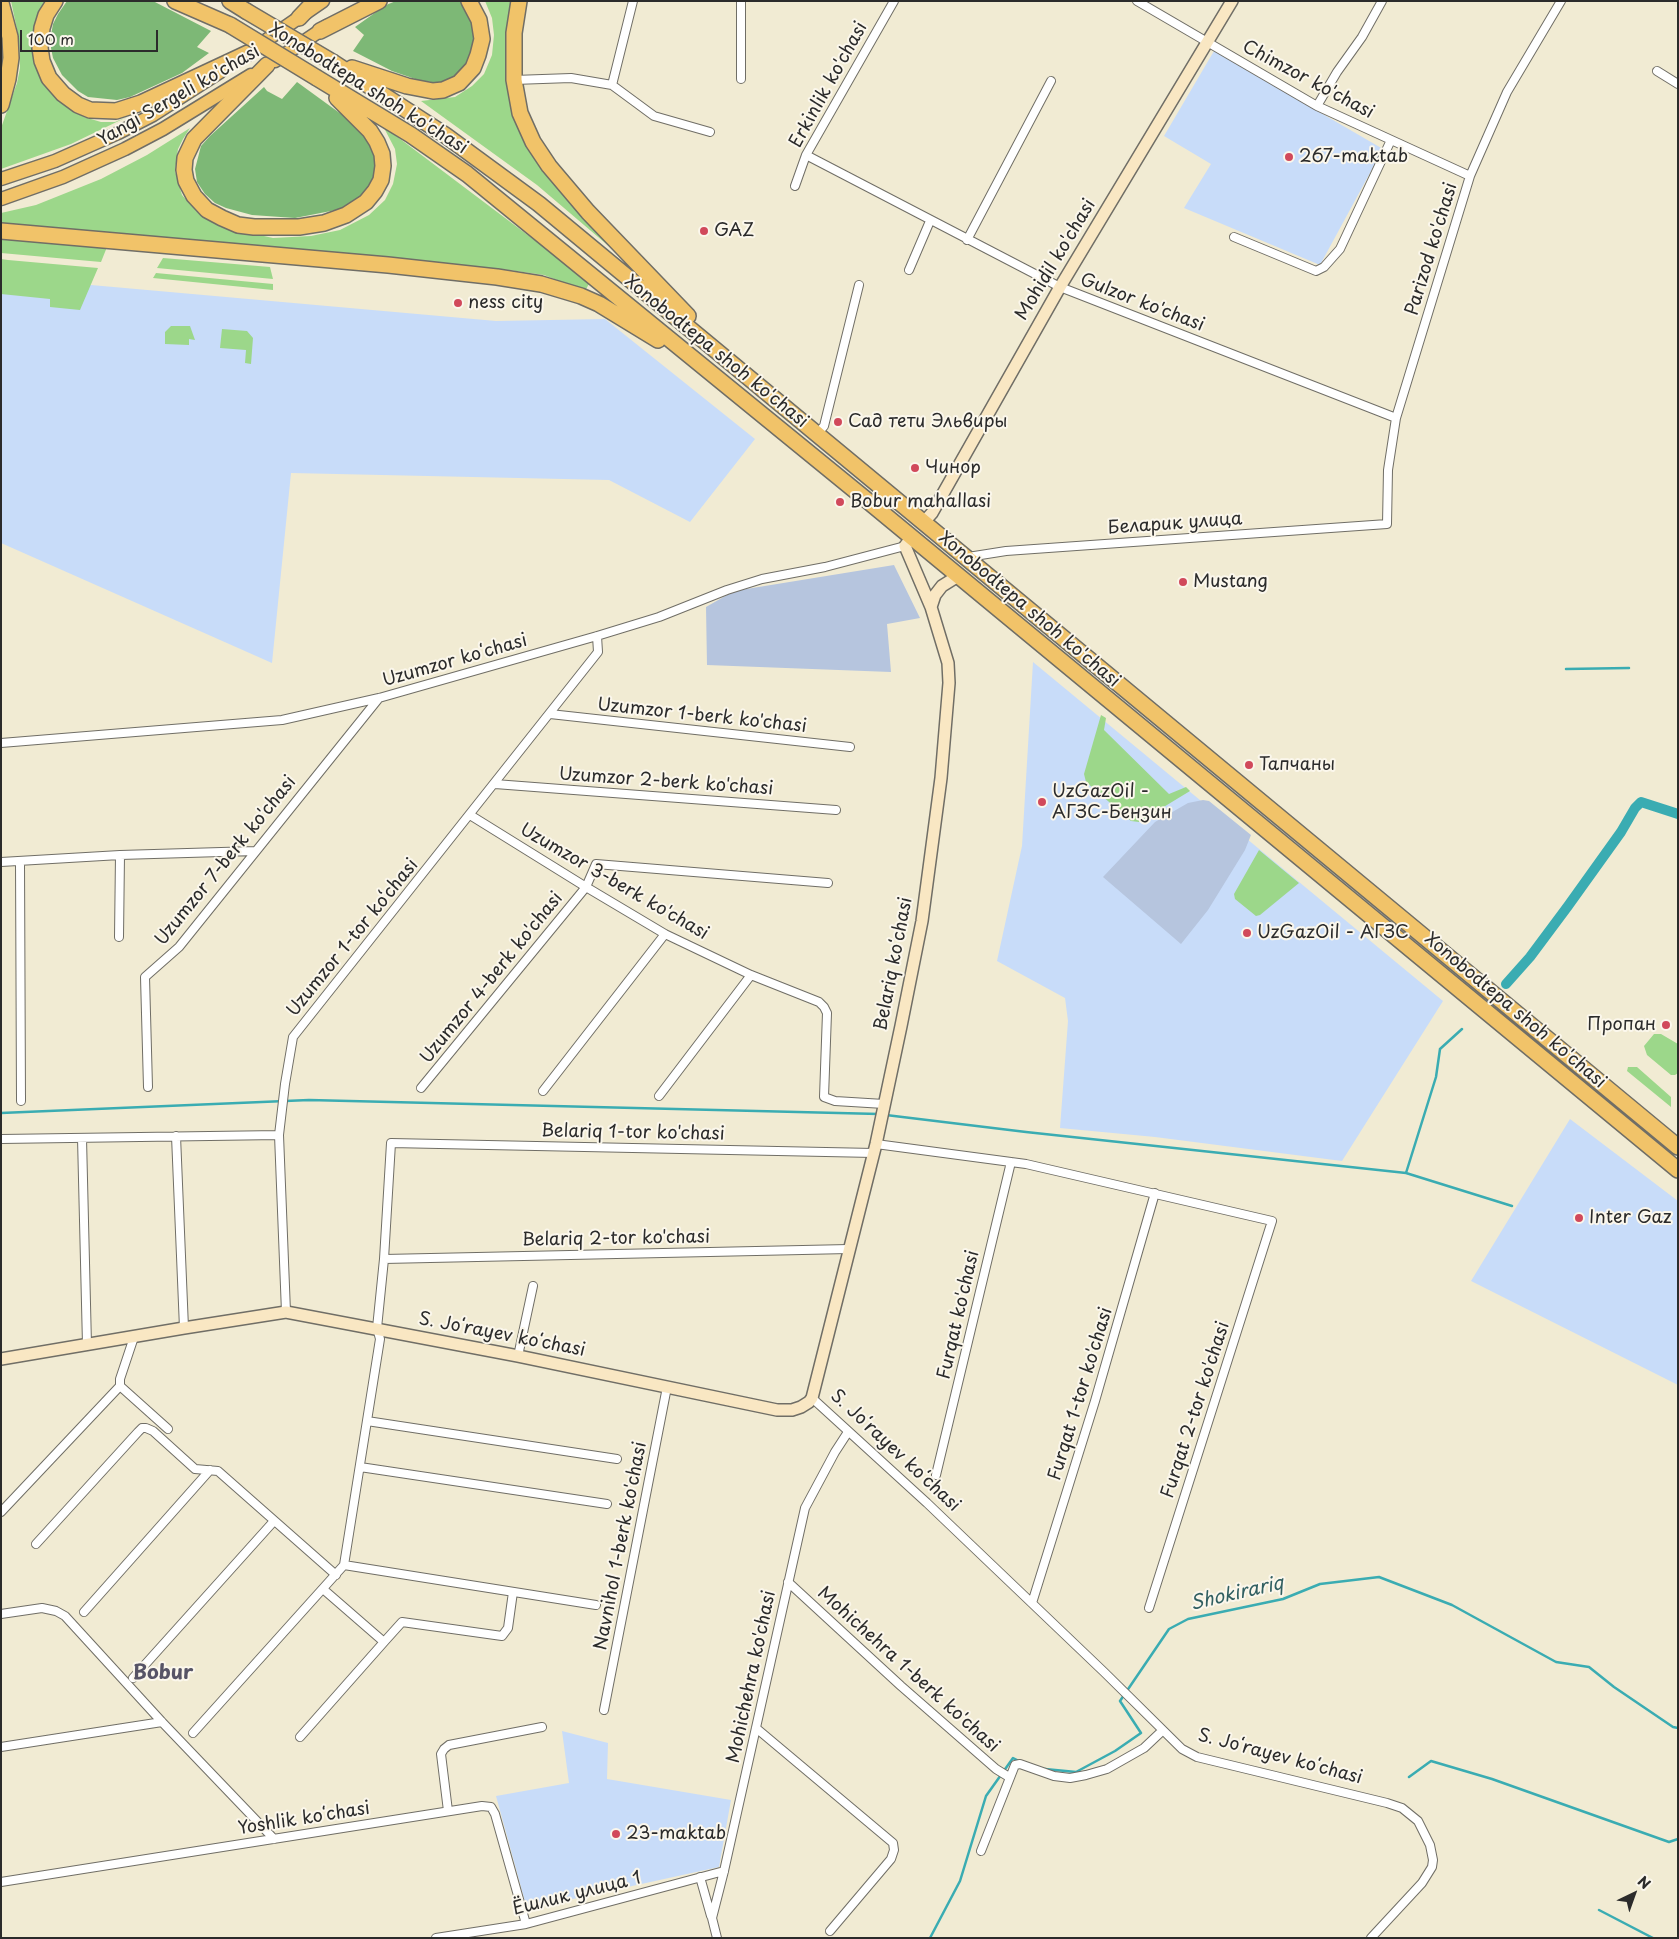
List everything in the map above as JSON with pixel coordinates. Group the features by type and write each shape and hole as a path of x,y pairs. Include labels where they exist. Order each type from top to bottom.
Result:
{"highway":[{"path":"55,1 46,15 42,28 40,48 42,60 50,78 63,94 78,105 90,110 116,111 141,104 248,53"},
{"path":"175,1 230,25"},
{"name":"Xonobodtepa shoh ko'chasi","path":"190,1 411,135 467,174 725,384 908,542 958,576 1678,1170"},
{"name":"Xonobodtepa shoh ko'chasi","path":"230,1 334,62 445,135 513,184 1678,1147"},
{"path":"299,18 315,1"},
{"path":"320,31 379,1"},
{"path":"334,62 426,91 446,89 458,83 469,74 480,50 482,39 481,27 477,14 468,1"},
{"path":"519,1 514,33 514,80 516,98 526,128 549,166 588,212 737,368"},
{"path":"1,3 10,37 11,58 1,105"},
{"path":"268,65 194,139 185,158 186,182 194,196 207,210 238,224 285,228 324,223 346,216 362,206 379,186 383,166 382,154 377,142 362,122 317,78"},
{"path":"1,231 388,265 497,276 541,284 581,296 599,304 627,320 725,384"},
{"name":"Mohidil ko'chasi","path":"908,542 923,523"},
{"path":"1179,758 1191,744"},
{"path":"1434,968 1441,971 1446,968 1447,961 1443,953"},
{"path":"1622,1124 1634,1111"}],"main road":[{"name":"Yangi Sergeli ko'chasi","path":"1,180 88,147 144,120 185,95 323,1"},
{"name":"Yangi Sergeli ko'chasi","path":"1,199 63,177 125,149 191,113 268,65 363,1"}],"street":[{"path":"612,84 633,1"},
{"path":"741,1 741,79"},
{"name":"Erkinlik ko'chasi","path":"795,186 806,155 894,1"},
{"name":"Chimzor ko'chasi","path":"1136,1 1317,106 1470,176"},
{"name":"Mohidil ko'chasi","path":"923,523 932,513 1060,287 1232,1"},
{"path":"1317,106 1337,72 1362,37 1382,1"},
{"name":"Parizod ko'chasi","path":"1387,524 1388,470 1396,418 1470,176 1507,92 1561,1"},
{"path":"1657,71 1678,84"},
{"path":"514,80 571,78 612,84 654,116 710,132"},
{"path":"968,240 1051,81"},
{"path":"1234,237 1316,271 1324,267 1340,249 1391,140"},
{"name":"Gulzor ko'chasi","path":"806,155 1060,287 1396,418"},
{"path":"909,270 930,220"},
{"path":"817,434 824,426 859,285"},
{"name":"Беларик улица","path":"964,557 1006,551 1387,524"},
{"name":"Belariq koʻchasi","path":"812,1398 882,1118 922,921 941,778 949,673 943,643 908,542"},
{"name":"Uzumzor koʻchasi","path":"1,743 282,720 379,698 659,617 762,579 825,567 908,542"},
{"path":"931,607 935,595 942,586 958,576"},
{"name":"Uzumzor 1-tor ko‘chasi","path":"286,1312 279,1135 293,1037 598,652 597,636"},
{"name":"Uzumzor 7-berk ko'chasi","path":"148,1087 145,978 179,947 379,698"},
{"name":"Uzumzor 1-berk ko'chasi","path":"550,714 850,747"},
{"name":"Uzumzor 2-berk ko'chasi","path":"494,784 836,810"},
{"name":"Uzumzor 3-berk ko'chasi","path":"470,815 665,934 751,975 819,1002 827,1013 824,1097 835,1101 884,1104"},
{"path":"1,862 120,855 255,851"},
{"path":"119,937 120,855"},
{"path":"20,862 21,1102"},
{"name":"Uzumzor 4-berk ko'chasi","path":"421,1088 586,887 596,864 828,883"},
{"path":"543,1091 665,934"},
{"path":"659,1096 751,975"},
{"path":"1,1139 279,1135"},
{"path":"176,1136 184,1328"},
{"path":"82,1138 88,1345"},
{"name":"Belariq 1-tor ko'chasi","path":"384,1259 391,1143 875,1148 1012,1162 1272,1221"},
{"name":"Furqat ko'chasi","path":"936,1475 1012,1162"},
{"name":"Furqat 1-tor ko'chasi","path":"1032,1603 1095,1401 1155,1193"},
{"name":"Furqat 2-tor ko'chasi","path":"1148,1608 1272,1221"},
{"name":"Belariq 2-tor ko'chasi","path":"384,1259 849,1248"},
{"path":"193,1733 344,1565 380,1339 377,1328 384,1259"},
{"path":"518,1356 533,1286"},
{"name":"S. Joʻrayev koʻchasi","path":"1,1359 286,1312 518,1356 778,1410 801,1408 812,1398 1032,1603 1182,1749 1197,1756 1387,1803 1402,1808 1418,1821 1430,1845 1433,1860 1432,1867 1422,1882 1371,1938"},
{"path":"1,1512 120,1386 120,1380 134,1337"},
{"path":"120,1386 168,1429"},
{"name":"Navnihol 1-berk ko'chasi","path":"604,1710 667,1387"},
{"path":"367,1420 617,1459"},
{"path":"36,1544 142,1428 146,1428 152,1431 195,1469 218,1471 336,1575"},
{"name":"Mohichehra ko'chasi","path":"717,1938 712,1918 805,1508 848,1432"},
{"path":"360,1466 606,1504"},
{"path":"84,1612 210,1470"},
{"path":"133,1678 274,1521"},
{"path":"344,1565 596,1605"},
{"name":"Mohichehra 1-berk ko'chasi","path":"788,1582 966,1744 996,1770 1009,1777"},
{"path":"323,1589 384,1642"},
{"path":"300,1737 402,1622 502,1636 508,1628 513,1592"},
{"path":"1,1614 42,1608 56,1611 65,1616 162,1722 274,1838"},
{"path":"1,1747 162,1722"},
{"path":"448,1811 441,1754 444,1749 449,1745 542,1727"},
{"path":"756,1728 893,1843 892,1859 830,1932"},
{"path":"981,1851 1009,1777 1017,1764 1054,1776 1070,1778 1107,1769 1144,1748 1162,1731"},
{"name":"Yoshlik koʻchasi","path":"1,1882 482,1806 491,1807 496,1814 526,1924"},
{"name":"Ёшлик улица 1","path":"436,1938 526,1924 724,1871"},
{"path":"700,1877 712,1918"}],"shaded area":[{"name":"267-maktab","path":"1214,51 1383,149 1320,265 1184,208 1211,164 1164,136"},
{"path":"1,277 496,321 605,319 755,439 690,522 609,480 291,473 272,663 1,543"},
{"path":"894,565 920,618 887,624 891,672 707,665 706,607 734,591"},
{"path":"1033,662 1443,1001 1342,1161 1155,1137 1060,1128 1068,1021 1065,998 997,961 1022,846"},
{"path":"1203,800 1209,801 1251,835 1245,850 1208,910 1181,944 1103,877 1155,822 1188,803"},
{"path":"1570,1119 1678,1201 1678,1385 1471,1281"},
{"name":"23-maktab","path":"562,1731 608,1743 607,1779 731,1800 719,1867 527,1909 496,1796 569,1783"}],"green space":[{"path":"11,1 48,1 44,83 59,101 84,117 101,122 115,122 129,116 71,144 1,169 1,128 17,83 20,68 19,39"},
{"path":"67,1 153,1 211,31 197,47 209,53 182,73 130,97 117,100 88,97 78,91 62,75 53,58 51,35 53,24"},
{"path":"396,1 462,1 477,32 472,60 455,78 442,83 421,81 392,71 353,51 364,35 355,27 386,5"},
{"path":"485,1 512,1 506,55 508,91 515,119 528,149 546,175 571,205 631,265 537,185 421,101 455,97 472,86 484,74 492,55 494,35 492,18"},
{"path":"297,82 363,130 376,155 377,176 364,196 352,204 336,210 295,218 252,215 215,203 205,194 197,182 195,169 201,146 264,87 267,91 282,99"},
{"path":"383,126 590,282 585,291 544,275 509,270 1,225 1,213 36,205 101,179 147,155 190,128 178,149 175,171 182,195 199,214 223,227 273,238 311,236 340,230 369,215 385,200 393,184 397,164 395,149"},
{"path":"1,239 107,247 101,262 1,253"},
{"path":"163,258 270,267 273,279 157,268"},
{"path":"1,259 98,268 80,310 50,307 50,299 1,294"},
{"path":"156,273 273,284 273,290 153,278"},
{"path":"171,326 190,326 195,340 189,339 189,345 165,344 165,332"},
{"path":"222,329 247,331 253,338 251,364 245,363 246,350 220,348"},
{"path":"1101,715 1106,718 1104,730 1169,794 1186,787 1190,791 1139,822 1131,821 1086,782 1084,774"},
{"path":"1259,850 1299,883 1260,915 1256,916 1235,899 1234,894"},
{"path":"1654,1034 1661,1034 1678,1044 1678,1073 1675,1075 1671,1075 1647,1055 1644,1046"},
{"path":"1628,1067 1637,1067 1671,1097 1671,1107 1627,1071"}],"waterway":[{"path":"1566,669 1629,668"},
{"path":"1506,984 1530,957 1568,906 1641,802 1678,814"},
{"path":"1406,1173 1436,1077 1440,1049 1462,1029"},
{"path":"1,1113 309,1100 879,1114"},
{"path":"886,1115 1406,1173 1512,1206"},
{"name":"Shokirariq","path":"1045,1769 1076,1772 1115,1751 1141,1733 1120,1701 1169,1629 1188,1619 1283,1599 1320,1584 1379,1577 1452,1605 1556,1662 1589,1667 1614,1687 1673,1727 1678,1728"},
{"name":"Shokirariq","path":"930,1938 960,1881 986,1796 1013,1758 1021,1762"},
{"path":"1409,1777 1431,1761 1492,1779 1669,1842 1678,1839"},
{"path":"1599,1910 1653,1938"}],"place":[{"name":"267-maktab","path":"1289,157"},
{"name":"GAZ","path":"704,231"},
{"name":"ness city","path":"458,303"},
{"name":"Сад тети Эльвиры","path":"838,422"},
{"name":"Чинор","path":"915,468"},
{"name":"Bobur mahallasi","path":"840,502"},
{"name":"Mustang","path":"1183,582"},
{"name":"Тапчаны","path":"1249,765"},
{"name":"UzGazOil - АГЗС-Бензин","path":"1042,802"},
{"name":"UzGazOil - АГЗС","path":"1247,933"},
{"name":"Пропан","path":"1666,1025"},
{"name":"Inter Gaz","path":"1579,1218"},
{"name":"23-maktab","path":"616,1834"}],"district":[{"name":"Bobur","path":"163,1673"}]}
